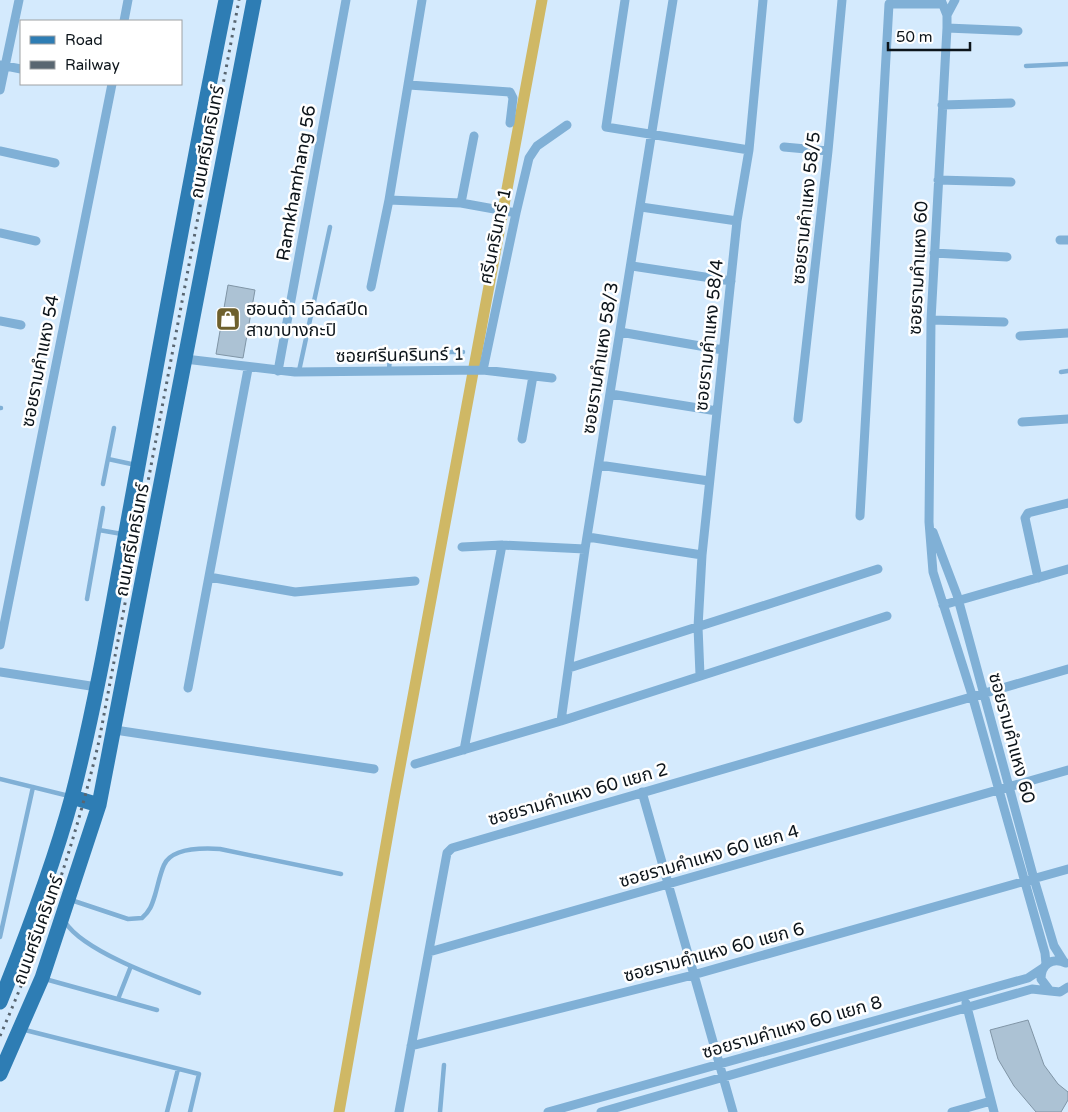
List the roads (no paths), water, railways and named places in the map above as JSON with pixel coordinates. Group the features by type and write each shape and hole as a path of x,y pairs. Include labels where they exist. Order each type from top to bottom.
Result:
{"main road":[{"name":"ถนนศรีนครินทร์","path":"0,1002 8,973 35,914 72,797 97,687 185,204 226,0"},
{"name":"ถนนศรีนครินทร์","path":"0,1074 42,978 99,805 115,730 254,0"},
{"path":"72,797 99,805"}],"street":[{"path":"0,90 2,66 19,0"},
{"path":"124,20 128,0"},
{"name":"Ramkhamhang 56","path":"278,371 346,0"},
{"path":"371,287 389,200 422,0"},
{"path":"625,0 606,127 749,150"},
{"name":"ซอยรามคำแหง 58/3","path":"561,721 585,549 653,135 673,0"},
{"name":"ซอยรามคำแหง 58/4","path":"700,675 698,627 702,555 730,281 737,221 749,150 763,0"},
{"name":"ซอยรามคำแหง 58/5","path":"798,418 828,151 842,0"},
{"name":"ซอยรามคำแหง 60","path":"954,0 947,14 931,320 929,522 933,572 972,695 1045,953 1041,979 1050,991"},
{"path":"860,516 889,4 941,2 947,14"},
{"path":"947,28 1018,31"},
{"path":"2,66 20,69"},
{"name":"ซอยรามคำแหง 54","path":"0,645 112,85"},
{"path":"409,85 510,92 513,98 510,123"},
{"path":"942,104 1011,102"},
{"name":"ศรีนครินทร์ 1","path":"480,370 532,151 566,125"},
{"path":"461,203 474,136"},
{"path":"784,147 828,151"},
{"path":"0,151 55,164"},
{"path":"938,180 1011,182"},
{"path":"389,200 461,203 516,213"},
{"path":"641,207 737,221"},
{"path":"0,233 36,241"},
{"path":"934,253 1007,257"},
{"path":"632,266 730,281"},
{"path":"931,320 1004,322"},
{"path":"0,321 21,325"},
{"path":"620,332 724,350"},
{"path":"1020,336 1068,333"},
{"name":"ซอยศรีนครินทร์ 1","path":"185,359 278,371 389,372 480,370 552,378"},
{"path":"188,688 248,368"},
{"path":"522,439 533,376"},
{"path":"611,394 717,411"},
{"path":"1022,422 1068,419"},
{"path":"599,465 709,481"},
{"path":"1038,578 1024,518 1028,513 1068,502"},
{"name":"ซอยรามคำแหง 60","path":"929,522 958,601 1054,946 1066,963"},
{"path":"588,537 702,555"},
{"path":"464,750 502,545"},
{"path":"462,547 502,545 585,549"},
{"path":"568,668 878,569"},
{"path":"943,605 1068,569"},
{"path":"209,577 295,592 415,581"},
{"path":"415,764 561,721 888,616"},
{"name":"ซอยรามคำแหง 60 แยก 2","path":"399,1112 447,853 452,848 972,695 983,695 1068,669"},
{"path":"0,672 97,687"},
{"path":"115,730 374,769"},
{"name":"ซอยรามคำแหง 60 แยก 4","path":"429,952 1068,770"},
{"path":"642,792 733,1112"},
{"name":"ซอยรามคำแหง 60 แยก 6","path":"411,1046 693,975 1068,869"},
{"name":"ซอยรามคำแหง 60","path":"1044,966 1056,960 1066,963"},
{"name":"ซอยรามคำแหง 60 แยก 8","path":"548,1112 1028,978 1044,966"},
{"path":"1050,991 1060,992 1068,988"},
{"name":"ซอยรามคำแหง 60 แยก 8","path":"605,1111 1032,990 1050,991"},
{"path":"963,996 968,1008 994,1112"},
{"path":"847,1028 851,1041"},
{"path":"604,1096 605,1111"},
{"path":"952,1112 991,1101"}],"lane":[{"path":"1026,66 1068,64"},
{"path":"298,372 330,227"},
{"path":"389,372 390,356 393,352 463,352"},
{"path":"1061,372 1068,371"},
{"path":"103,484 114,428"},
{"path":"108,459 138,466"},
{"path":"87,600 103,508"},
{"path":"99,530 125,535"},
{"path":"0,778 72,797"},
{"path":"0,937 34,787"},
{"path":"69,899 128,919 142,918 152,908 164,864 169,858 185,852 203,849 220,849 342,874"},
{"path":"63,919 72,934 131,966 199,993"},
{"path":"118,999 131,966"},
{"path":"42,978 157,1010"},
{"path":"20,1029 199,1074 190,1112"},
{"path":"440,1112 444,1065"},
{"path":"167,1112 178,1069"}],"waterway":[{"path":"339,1112 394,799 542,0"}],"railway":[{"path":"0,1036 30,964 56,891 90,779 99,741 239,0"}],"place":[{"name":"ฮอนด้า เวิลด์สปีด สาขาบางกะปิ","path":"228,319"}]}
